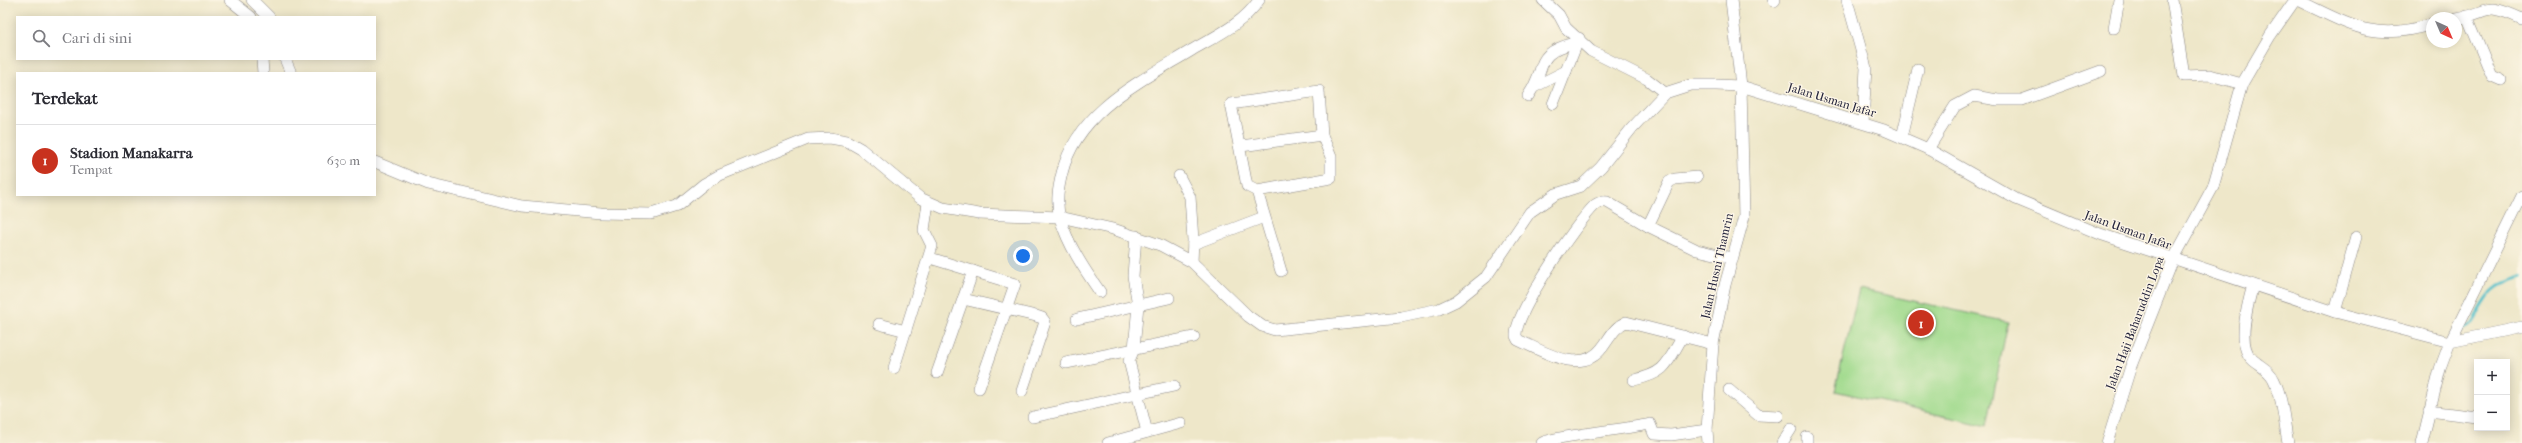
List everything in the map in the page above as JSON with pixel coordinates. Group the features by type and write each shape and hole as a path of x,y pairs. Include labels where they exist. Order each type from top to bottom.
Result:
{"street":[{"path":"230,0 249,16"},
{"path":"252,0 268,16"},
{"path":"1100,292 1074,250 1060,217 1057,192 1063,169 1075,138 1083,128 1126,91 1232,27 1252,10 1259,0"},
{"path":"376,162 428,184 522,206 601,213 651,214 677,206 704,184 720,175 808,139 830,138 847,141 861,148 928,203 957,212 1060,217 1136,236 1160,245 1192,262 1248,316 1271,329 1311,327 1401,317 1439,309 1465,296 1480,284 1530,212 1556,194 1581,186 1601,168 1632,128 1665,93 1647,79 1591,52 1566,28 1559,15 1544,0"},
{"name":"Jalan Husni Thamrin","path":"1708,443 1707,430 1713,344 1732,258 1744,217 1741,86 1731,0"},
{"path":"1847,0 1866,68 1863,123"},
{"path":"2114,28 2119,0"},
{"path":"2172,0 2184,76 2210,75 2242,84"},
{"path":"2296,0 2346,22 2376,32 2395,33 2426,25"},
{"name":"Jalan Haji Baharuddin Lopa","path":"2107,443 2131,366 2173,260 2213,187 2242,84 2270,36 2296,0"},
{"path":"2462,18 2489,6 2500,8 2522,18"},
{"path":"2462,20 2492,76 2500,80"},
{"path":"1553,104 1578,40"},
{"path":"1566,70 1531,92 1538,82 1539,68 1548,53 1578,40"},
{"path":"262,60 263,72"},
{"path":"285,60 291,72"},
{"path":"1902,137 1918,69"},
{"path":"1928,149 1955,106 1974,96 2001,100 2022,100 2101,71"},
{"name":"Jalan Usman Jafar","path":"1665,93 1690,85 1741,86 1863,123 1902,137 1928,149 2016,199 2100,234 2173,260 2335,312 2450,342 2522,327"},
{"path":"1319,91 1322,135 1331,157 1332,178 1257,191 1247,186 1231,104 1319,91"},
{"path":"1240,146 1322,135"},
{"path":"1179,176 1190,197 1193,244 1192,262"},
{"path":"1648,226 1669,182 1675,179 1697,177"},
{"path":"1257,191 1281,271"},
{"path":"2422,443 2429,411 2450,342 2522,196"},
{"path":"1713,344 1626,322 1614,329 1594,357 1585,362 1570,361 1518,340 1516,336 1524,312 1555,256 1595,205 1607,202 1648,226 1697,250 1732,258"},
{"path":"894,368 930,258 932,246 924,230 928,203"},
{"path":"1193,244 1264,218"},
{"path":"1136,236 1133,276 1138,305 1134,349 1129,360 1147,432"},
{"path":"2335,312 2356,237"},
{"path":"930,258 1015,284 979,388"},
{"path":"937,373 973,271"},
{"path":"2253,285 2248,303 2244,332 2245,344 2251,358 2266,370 2275,381 2288,443"},
{"path":"1077,319 1169,298"},
{"path":"963,299 1042,318 1045,322 1022,391"},
{"path":"879,324 906,331"},
{"path":"1634,380 1654,376 1670,360 1683,336"},
{"path":"1066,363 1194,337"},
{"path":"1033,417 1174,386"},
{"path":"1729,390 1758,415 1778,416"},
{"path":"2429,411 2474,417"},
{"path":"1108,443 1181,423"},
{"path":"1542,443 1558,437 1572,437 1650,424 1654,434 1671,435 1707,430"},
{"path":"1782,443 1791,429"}],"green space":[{"path":"1859,289 2008,322 1987,426 1835,391"}],"waterway":[{"path":"2462,329 2472,324 2486,300 2496,289 2503,284 2522,277"}],"place":[{"name":"Stadion Manakarra","path":"1921,323"}]}
